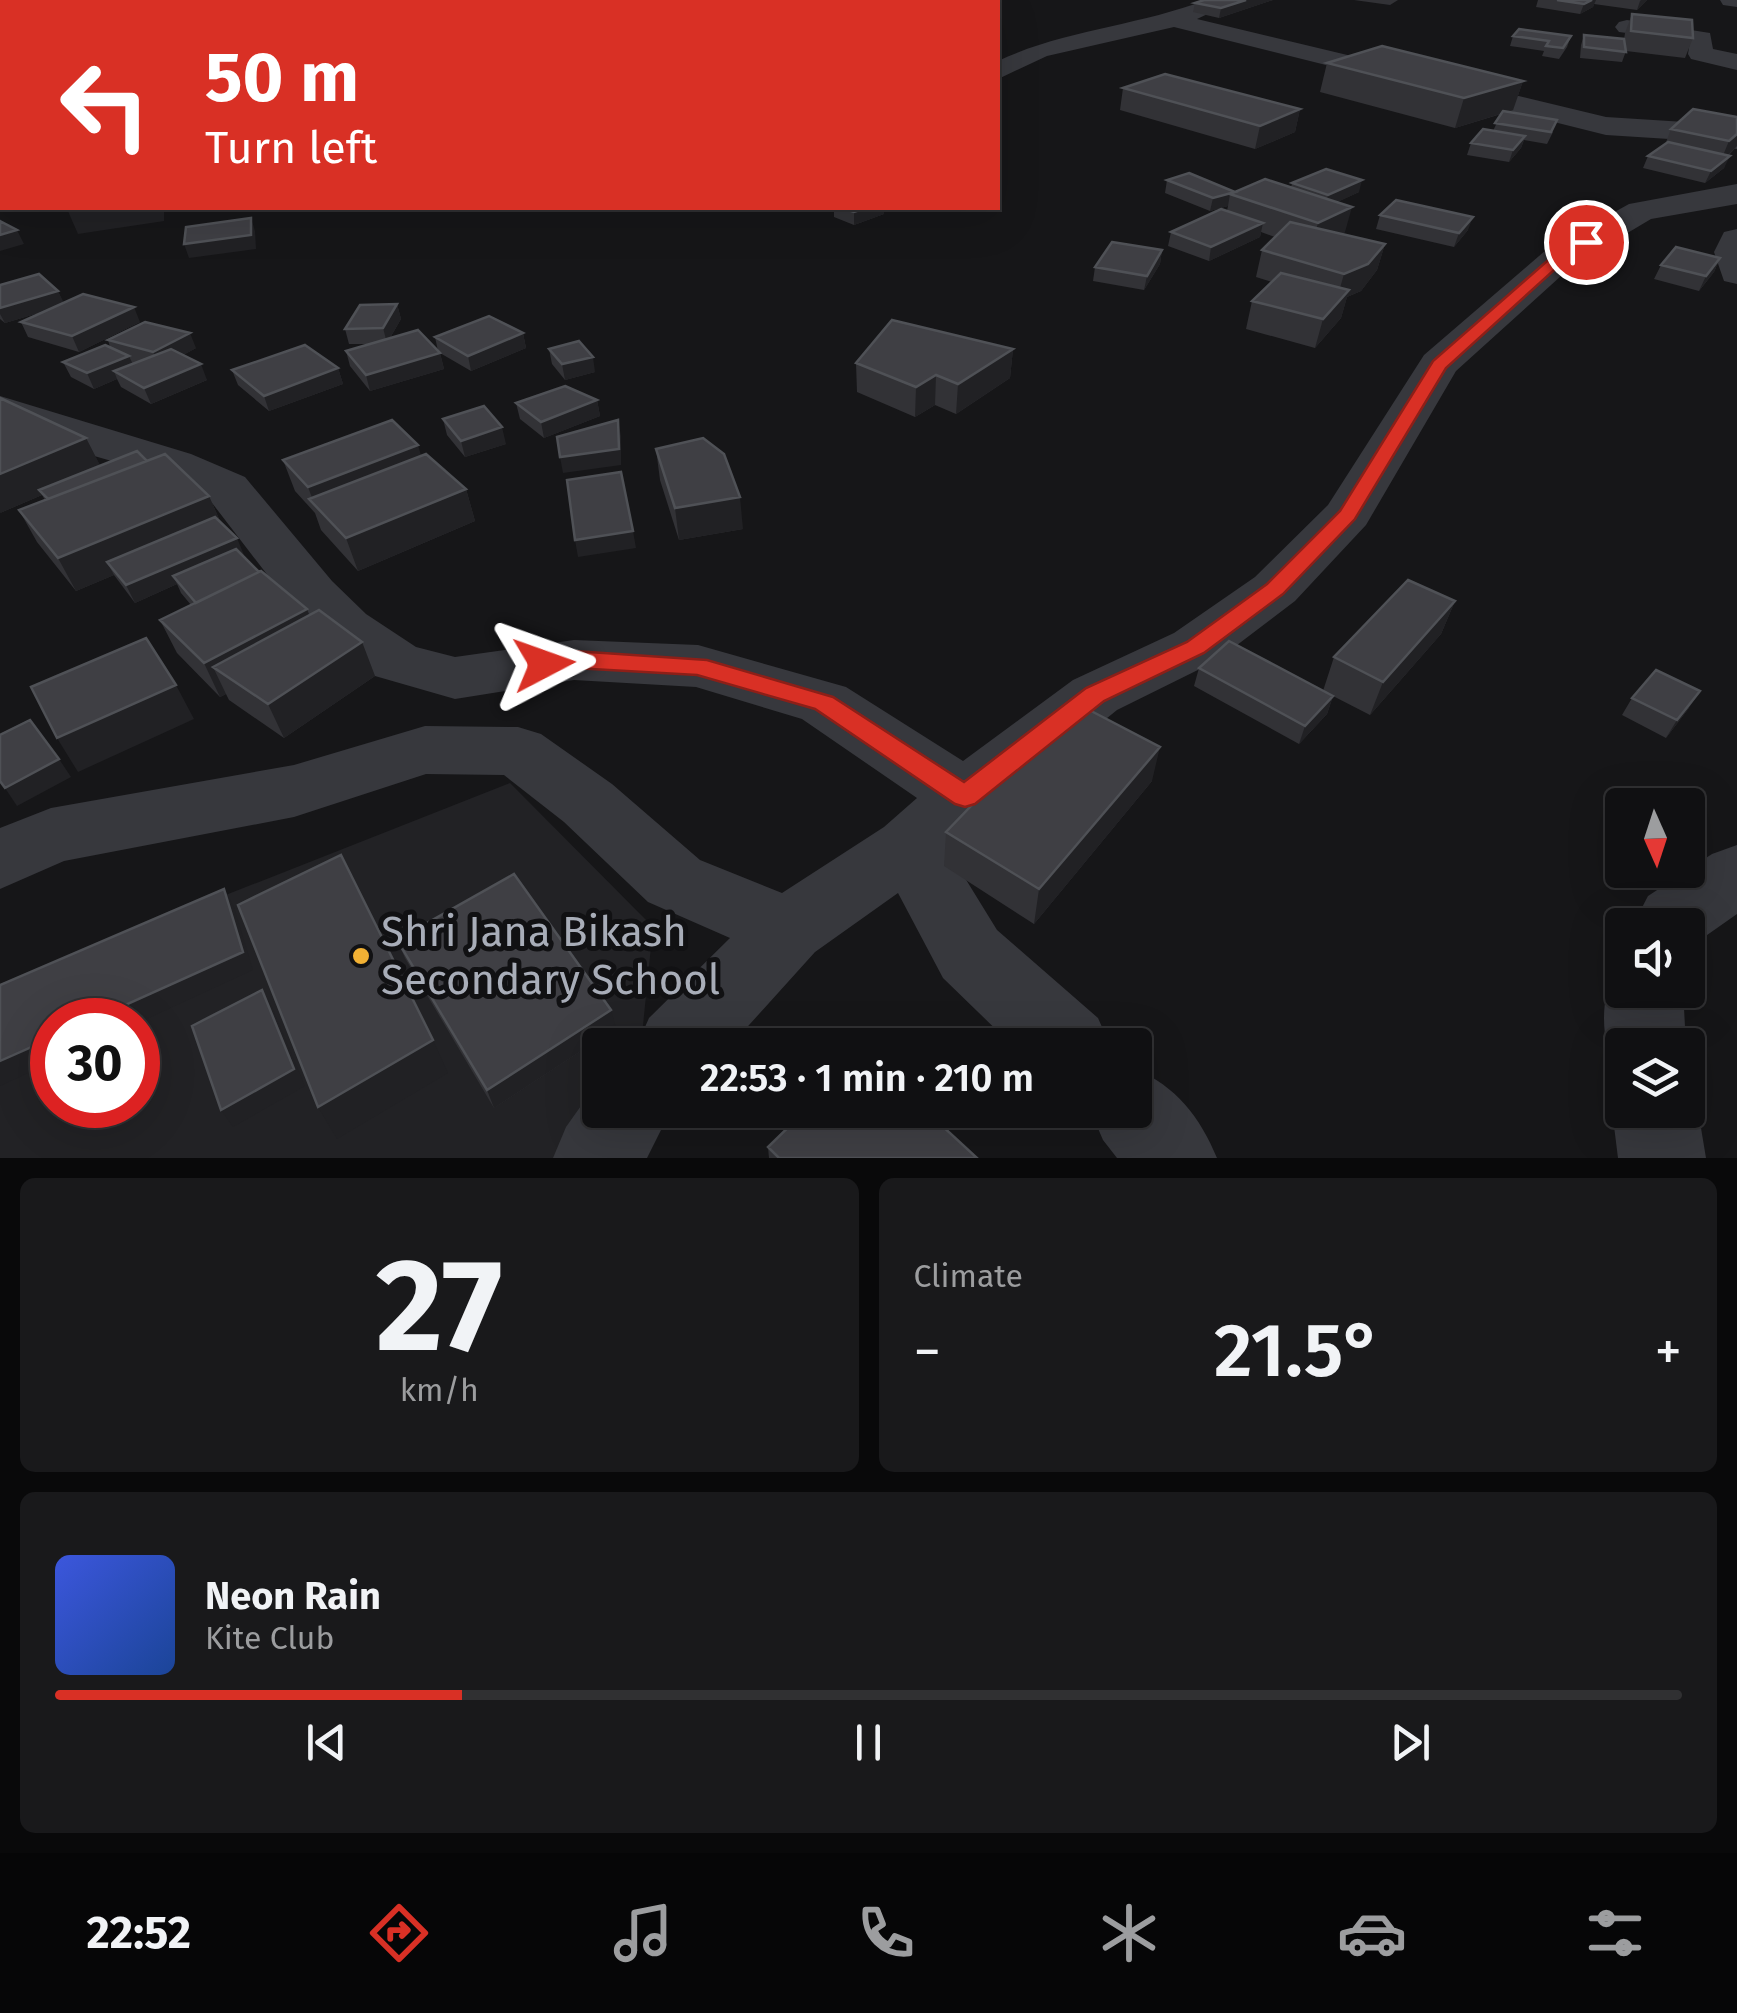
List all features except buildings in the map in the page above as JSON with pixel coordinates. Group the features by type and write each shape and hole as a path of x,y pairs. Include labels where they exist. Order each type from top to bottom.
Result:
{"street":[{"path":"1000,70 1040,51 1174,20 1226,0"},
{"path":"1174,20 1606,126 1685,131 1737,140"},
{"path":"1627,27 1695,35 1702,38 1700,54 1704,57 1737,62"},
{"path":"694,1028 788,928 908,847 965,796 1095,694 1196,648 1275,589 1348,514 1439,364 1559,258 1640,211 1726,211 1737,273"},
{"path":"4,417 174,464 227,488 260,534 312,594 346,628 396,662 456,678 574,660 698,666 824,703 965,796"},
{"path":"0,860 51,836 294,791 425,750 518,751 588,802 674,881 788,928"},
{"path":"908,847 970,954 1051,1028"},
{"path":"1689,908 1737,875"},
{"path":"597,1158 616,1128"},
{"path":"1148,1128 1174,1158"},
{"path":"1658,1128 1662,1158"}],"shaded area":[{"name":"Shri Jana Bikash Secondary School","path":"510,783 653,927 643,1028 582,1028 582,1128 587,1128 566,1158 0,1158 0,984"}],"place":[{"name":"Shri Jana Bikash Secondary School","path":"361,956"}],"route":[{"path":"544,664 574,660 698,666 824,703 965,796 1095,694 1196,648 1275,589 1348,514 1439,364 1559,258 1586,242"}]}
